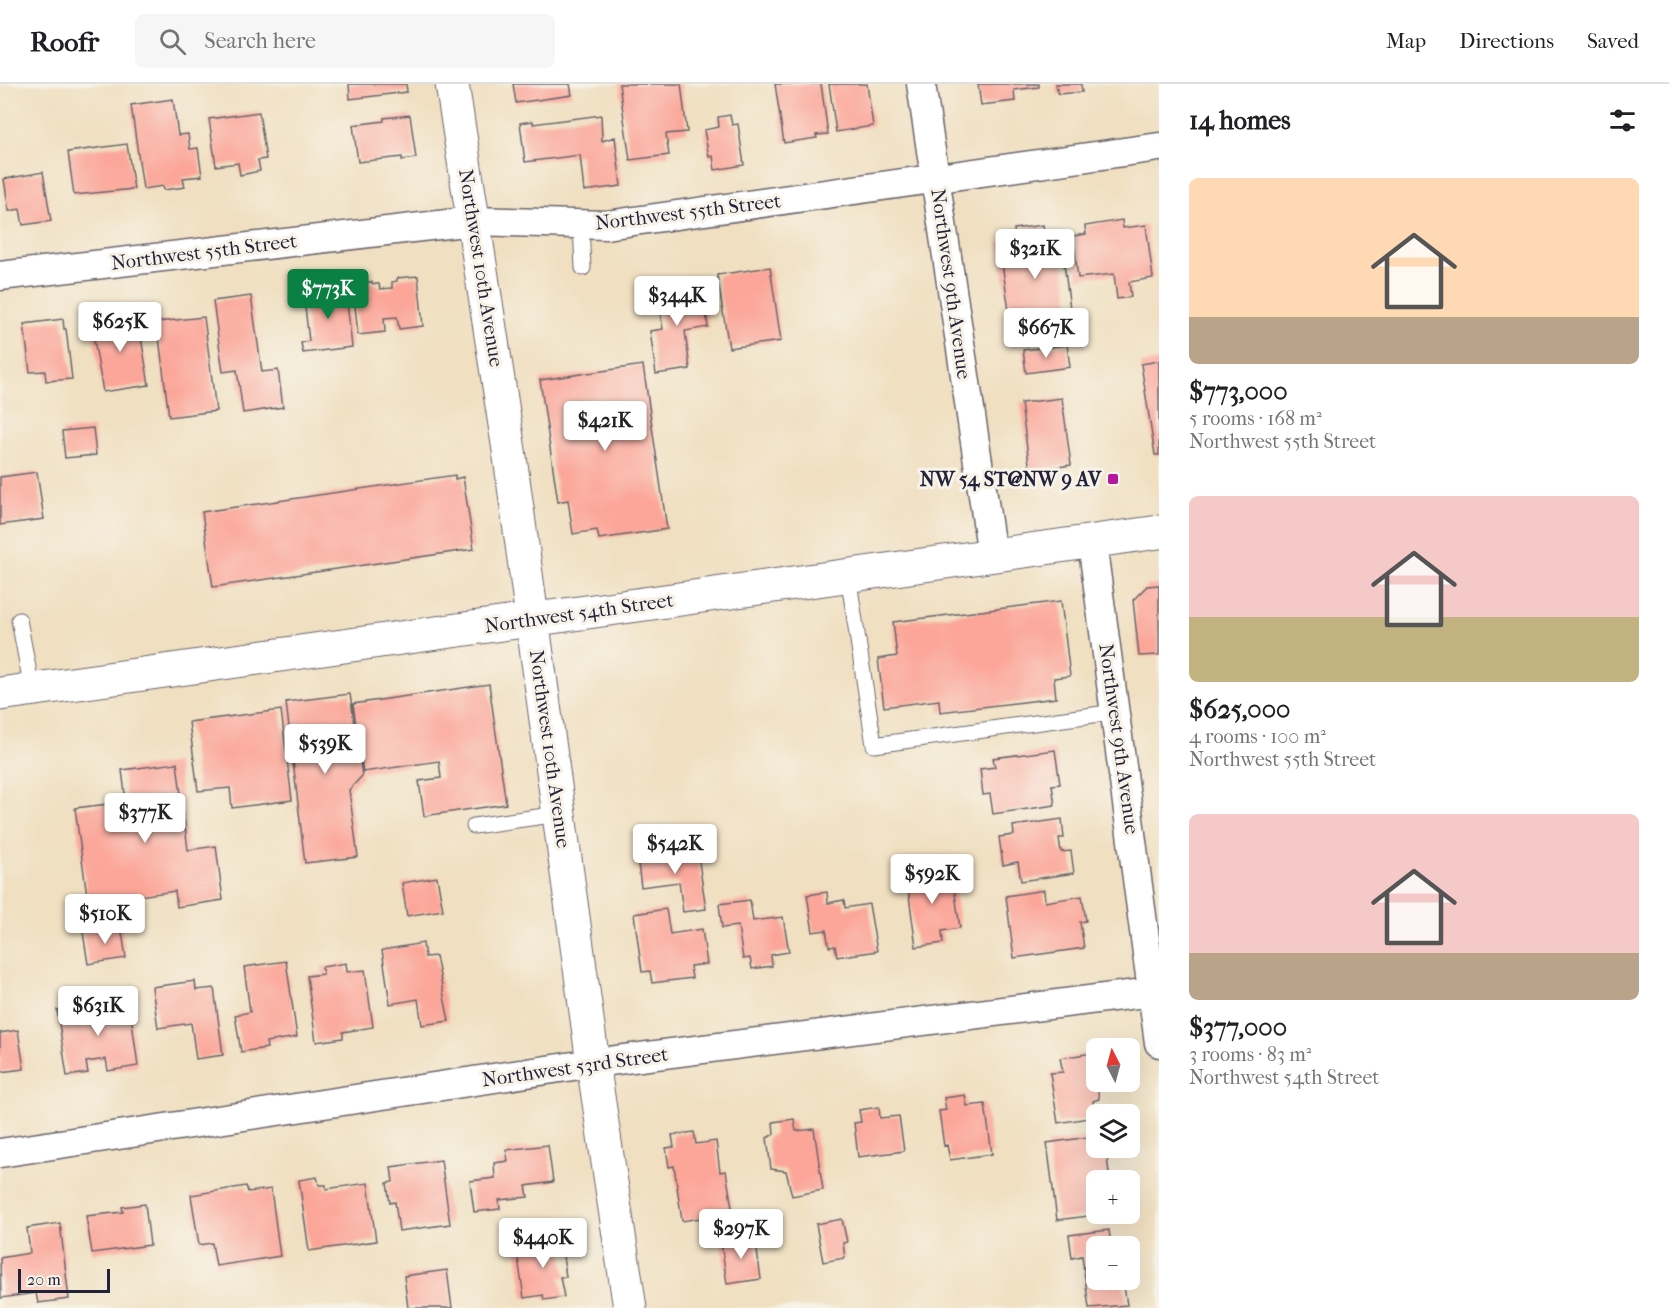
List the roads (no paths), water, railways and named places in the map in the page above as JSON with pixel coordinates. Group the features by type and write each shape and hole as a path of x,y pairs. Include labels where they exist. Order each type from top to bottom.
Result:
{"street":[{"name":"Northwest 10th Avenue","path":"452,84 533,619 593,1063 630,1308"},
{"name":"Northwest 9th Avenue","path":"921,84 992,555"},
{"name":"Northwest 55th Street","path":"0,276 473,221 606,225 1159,147"},
{"name":"Northwest 54th Street","path":"16,691 1159,532"},
{"name":"Northwest 9th Avenue","path":"1092,542 1159,1043"},
{"name":"Northwest 53rd Street","path":"0,1153 593,1063 1152,992"}],"lane":[{"path":"581,224 583,268"},
{"path":"848,575 874,745 1115,712"},
{"path":"16,691 19,620"},
{"path":"474,825 559,814"}],"place":[{"name":"NW 54 ST@NW 9 AV","path":"1113,479"}]}
